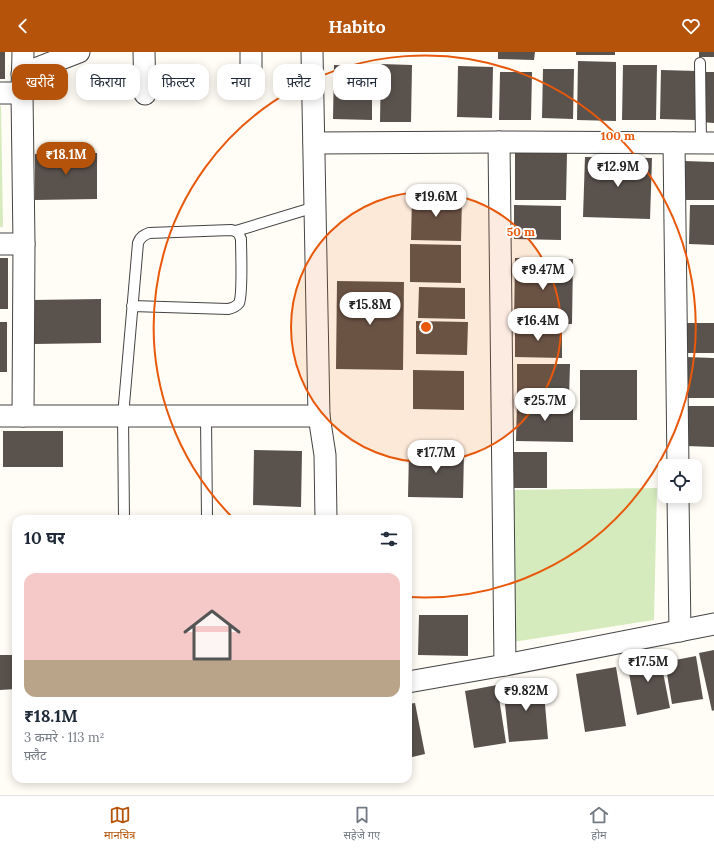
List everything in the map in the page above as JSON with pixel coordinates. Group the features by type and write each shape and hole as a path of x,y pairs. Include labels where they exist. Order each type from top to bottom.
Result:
{"street":[{"path":"23,52 23,64"},
{"path":"58,64 79,52"},
{"path":"144,52 145,94"},
{"path":"251,52 251,64"},
{"path":"312,52 319,416 325,455 326,515"},
{"path":"0,93 12,88"},
{"path":"22,100 24,244 23,416"},
{"path":"499,142 505,665"},
{"path":"314,143 707,143"},
{"path":"674,143 678,459"},
{"path":"0,244 24,244"},
{"path":"0,416 319,416"},
{"path":"678,503 680,631"},
{"path":"412,681 505,665 714,624"}],"lane":[{"path":"700,62 707,143"},
{"path":"124,515 123,416 138,243 140,238 149,233 216,230 236,231 315,207"},
{"path":"132,306 228,309 236,307 241,295 241,239 236,231"},
{"path":"206,416 207,515"}],"green space":[{"path":"1,106 3,227 0,227"},
{"path":"657,488 654,620 507,643 509,490"}],"building":[{"path":"0,52 5,52 5,79 0,79"},
{"path":"498,52 535,52 534,60 498,59"},
{"path":"576,52 615,52 615,55 576,55"},
{"path":"699,52 714,52 714,57 699,57"},
{"path":"578,61 616,62 616,121 577,120"},
{"path":"391,64 412,65 411,122 380,122 380,100 391,100"},
{"path":"623,65 657,65 656,120 622,120"},
{"path":"458,66 493,67 492,118 457,117"},
{"path":"543,69 574,69 573,119 542,118"},
{"path":"661,70 697,71 696,120 660,119"},
{"path":"500,72 532,72 531,120 499,120"},
{"path":"702,72 714,72 714,123 701,122"},
{"path":"333,100 372,100 372,120 333,119"},
{"path":"515,152 567,153 566,200 515,200"},
{"path":"97,153 97,199 35,200 35,154"},
{"path":"585,157 652,158 650,219 583,217"},
{"path":"684,161 714,162 714,200 683,200"},
{"path":"412,196 462,197 461,241 411,240"},
{"path":"514,205 561,206 561,240 514,239"},
{"path":"690,205 714,205 714,245 689,244"},
{"path":"410,244 461,245 461,283 410,282"},
{"path":"0,258 8,258 8,309 0,309"},
{"path":"515,258 573,259 572,324 514,324"},
{"path":"337,281 404,282 403,370 336,369"},
{"path":"419,287 465,288 465,319 418,318"},
{"path":"101,299 101,343 34,344 33,300"},
{"path":"416,321 468,322 467,355 416,354"},
{"path":"0,322 7,322 7,372 0,372"},
{"path":"686,323 714,323 714,353 686,353"},
{"path":"515,326 562,327 562,358 515,357"},
{"path":"686,357 714,358 714,398 686,398"},
{"path":"517,364 570,364 569,398 517,398"},
{"path":"413,370 464,371 464,410 413,409"},
{"path":"580,370 637,370 637,420 580,420"},
{"path":"517,402 573,402 573,442 516,441"},
{"path":"686,406 714,406 714,447 686,446"},
{"path":"3,431 63,431 63,467 3,467"},
{"path":"254,450 302,451 301,507 253,505"},
{"path":"409,451 464,452 463,498 408,497"},
{"path":"514,452 547,452 547,488 514,488"},
{"path":"419,615 468,615 468,656 418,655"},
{"path":"714,650 714,710 712,711 699,653"},
{"path":"659,652 670,708 637,715 626,658"},
{"path":"0,655 12,655 12,689 0,690"},
{"path":"696,656 703,699 672,704 665,662"},
{"path":"616,667 626,726 585,732 576,674"},
{"path":"543,681 548,739 509,742 503,685"},
{"path":"497,685 506,743 474,748 465,691"},
{"path":"412,703 415,703 425,754 412,757"}]}
